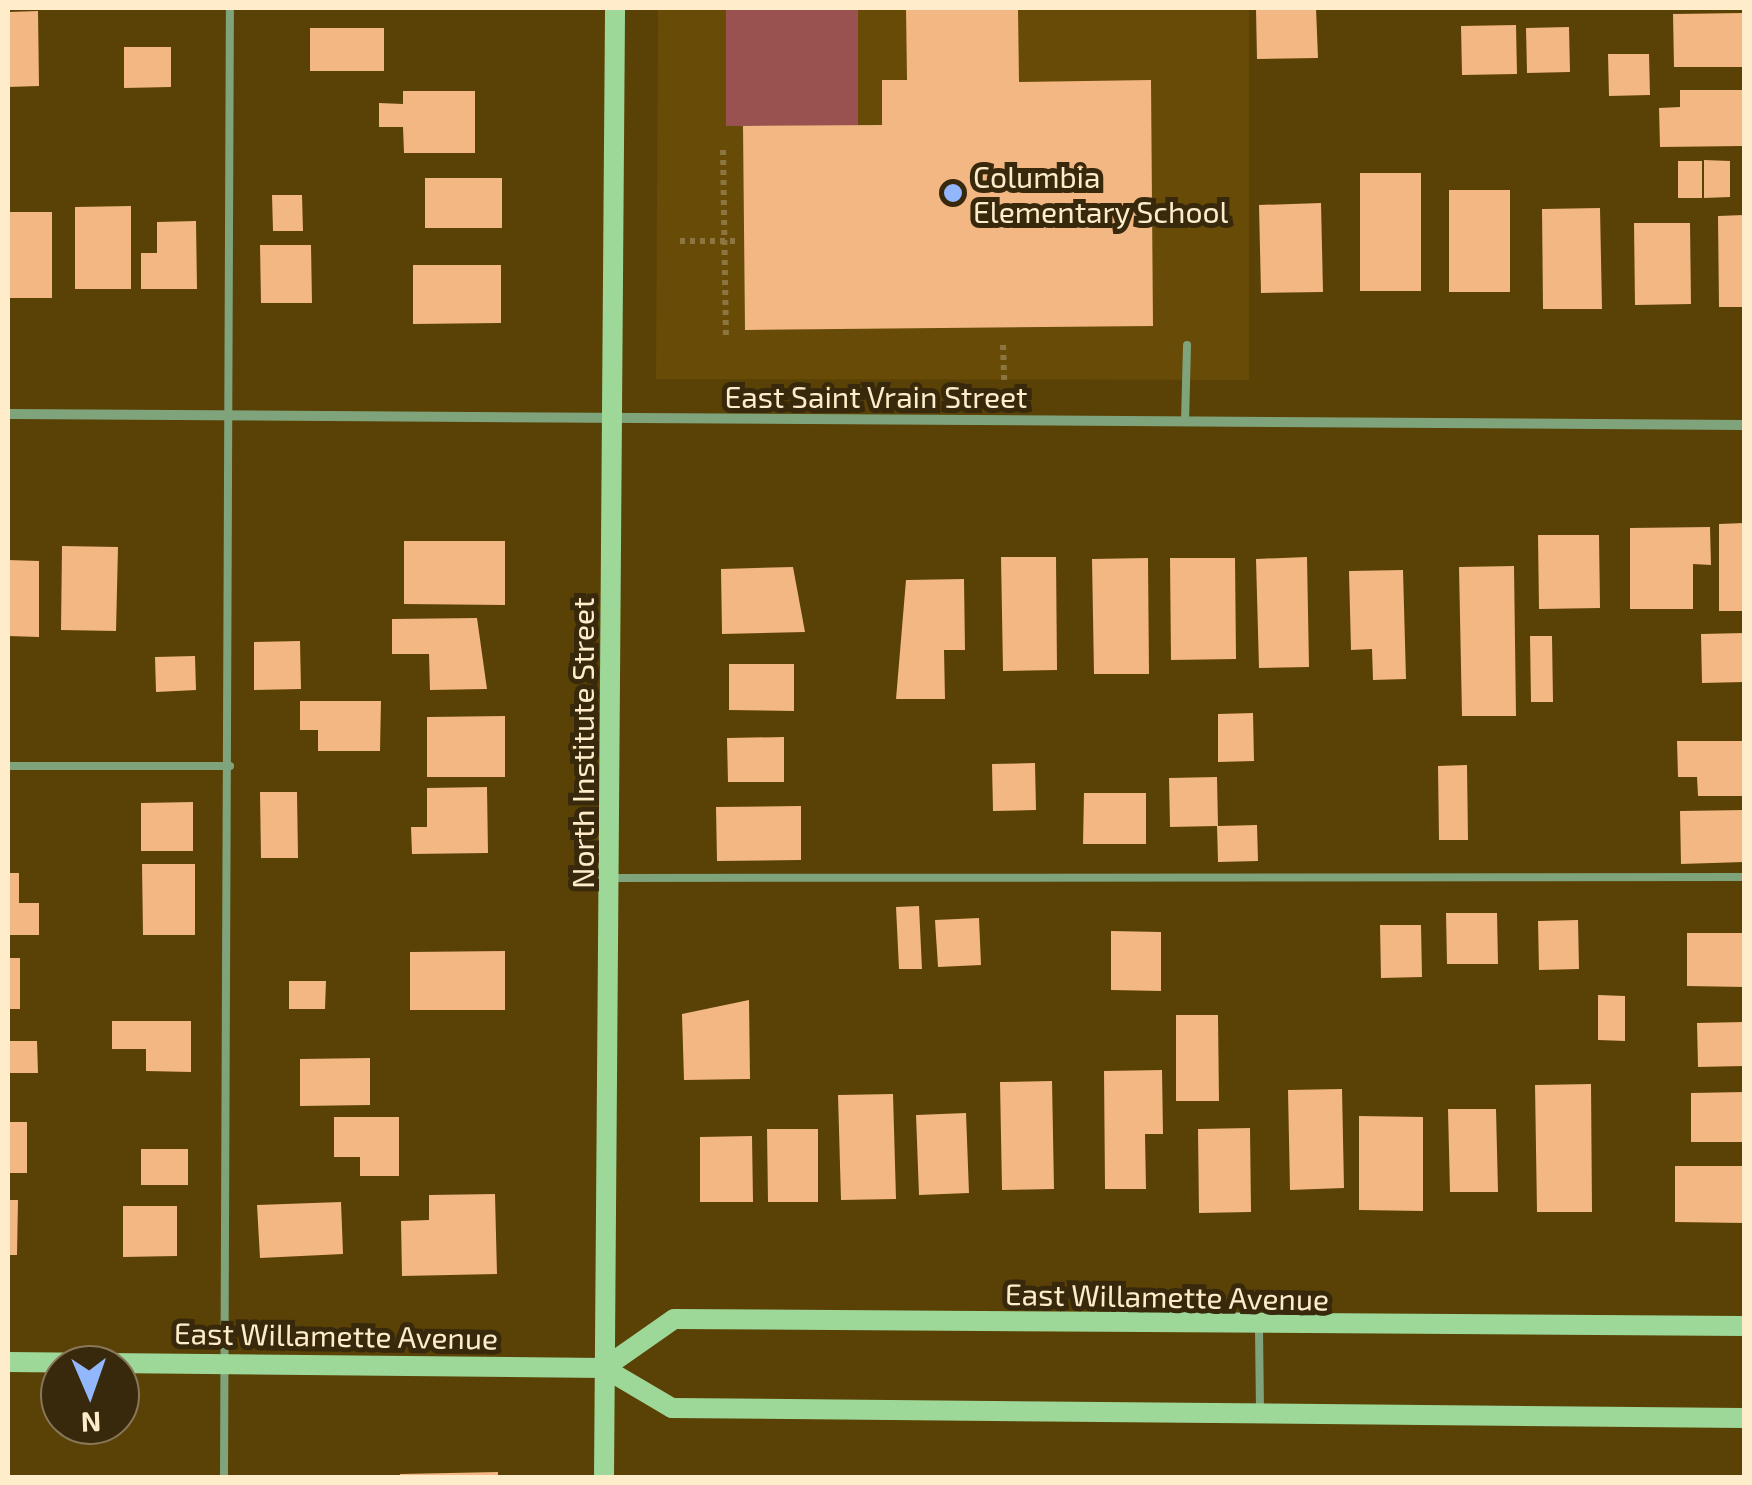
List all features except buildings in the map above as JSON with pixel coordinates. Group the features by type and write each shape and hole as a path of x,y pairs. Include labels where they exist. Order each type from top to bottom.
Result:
{"street":[{"name":"North Institute Street","path":"604,1478 613,878 611,419 615,8"},
{"name":"East Saint Vrain Street","path":"8,414 1744,425"},
{"name":"East Willamette Avenue","path":"604,1368 674,1319 1259,1328 1744,1326"},
{"name":"East Willamette Avenue","path":"8,1362 604,1368 672,1408 1744,1418"}],"lane":[{"path":"224,1478 233,416 230,8"},
{"path":"1185,422 1187,345"},
{"path":"8,766 230,766"},
{"path":"613,878 1744,877"},
{"path":"1259,1328 1260,1416"}],"path":[{"path":"723,150 726,340"},
{"path":"680,241 740,240"},
{"path":"1003,345 1004,380"}],"shaded area":[{"name":"Columbia Elementary School","path":"658,8 1249,8 1249,380 656,379"},
{"path":"726,8 858,8 858,126 726,126"}],"place":[{"name":"Columbia Elementary School","path":"953,193"}]}
